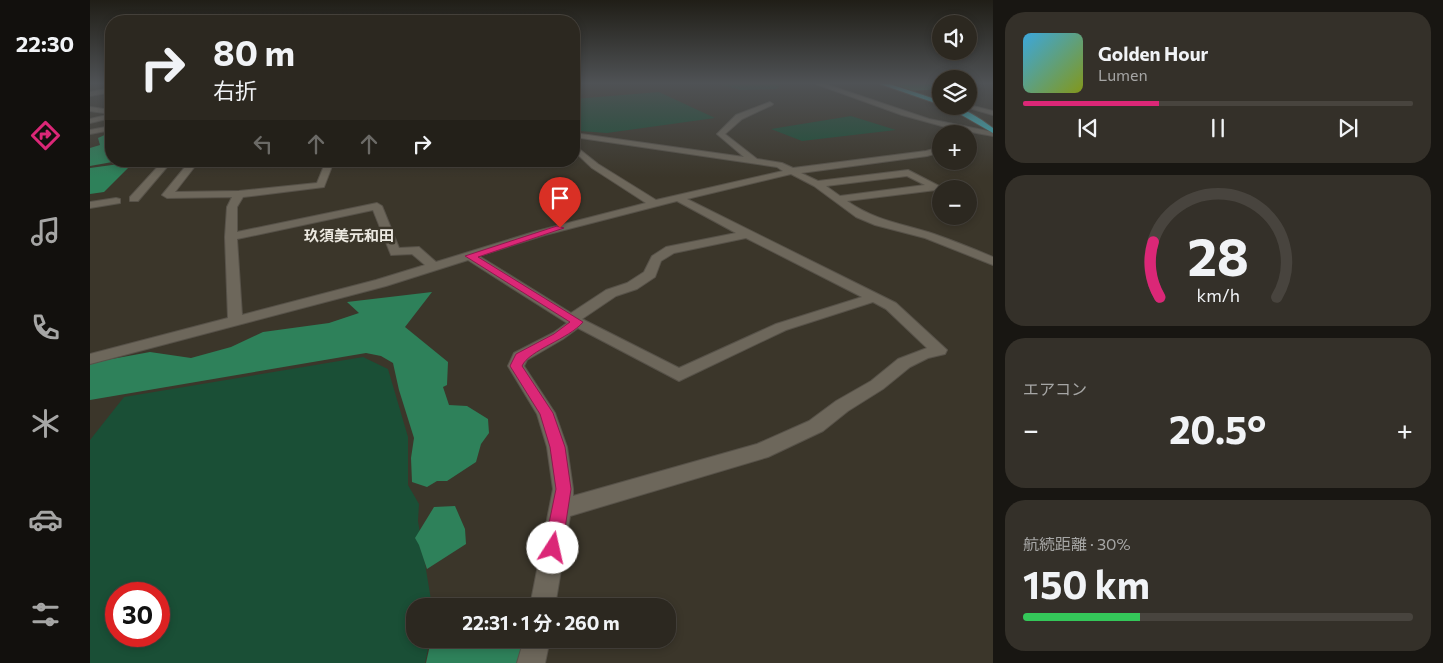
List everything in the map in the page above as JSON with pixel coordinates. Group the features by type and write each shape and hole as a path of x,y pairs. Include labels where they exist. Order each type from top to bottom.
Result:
{"highway":[{"path":"968,115 993,133"}],"street":[{"path":"743,115 729,124 722,134 755,162"},
{"path":"908,115 975,132 993,133"},
{"path":"90,121 105,117"},
{"path":"90,132 105,129"},
{"path":"977,138 993,133"},
{"path":"580,136 778,165 817,184 860,216 929,236 993,261"},
{"path":"90,359 381,283 541,233 678,198 792,171 932,152"},
{"path":"580,153 595,166 655,204"},
{"path":"134,199 163,167"},
{"path":"190,167 167,195 239,194 320,186 328,167"},
{"path":"817,184 908,173 936,187 839,199"},
{"path":"872,177 897,192"},
{"path":"235,320 230,237 232,207 239,194"},
{"path":"560,508 761,451 816,426 842,406 877,385 904,363 923,354 939,350 891,306 678,198"},
{"path":"90,205 116,201"},
{"path":"230,237 377,206 395,252 415,250 434,267"},
{"path":"544,598 564,489 557,447 546,413 516,366 520,357 558,336 574,320 611,294 632,286 650,274 656,259 670,250 747,234"},
{"path":"470,256 574,320 680,375 781,327 875,298"},
{"path":"531,663 535,648"}],"green space":[{"path":"580,115 708,115 715,118 607,133 580,131"},
{"path":"851,116 896,130 802,141 771,129"},
{"path":"105,135 105,163 90,166 90,148 100,145 98,138"},
{"path":"105,166 129,167 104,192 90,194 90,168"},
{"path":"432,292 405,327 448,362 447,385 443,387 449,405 467,406 488,419 489,433 481,444 476,462 447,481 437,481 427,487 412,482 411,458 414,438 399,390 393,363 381,356 366,353 90,400 90,363 150,352 191,358 231,347 263,332 329,323 359,313 347,302"},
{"path":"363,357 388,369 408,437 408,485 419,504 418,521 431,598 406,598 406,648 428,648 425,663 90,663 90,440 124,397"},
{"path":"455,506 465,529 466,544 427,569 415,538 434,507"},
{"path":"429,648 535,648 531,663 426,663"}],"district":[{"name":"玖須美元和田","path":"349,235"}],"route":[{"path":"553,548 564,489 557,447 546,413 516,366 520,357 558,336 577,322 470,256 560,228"}]}
